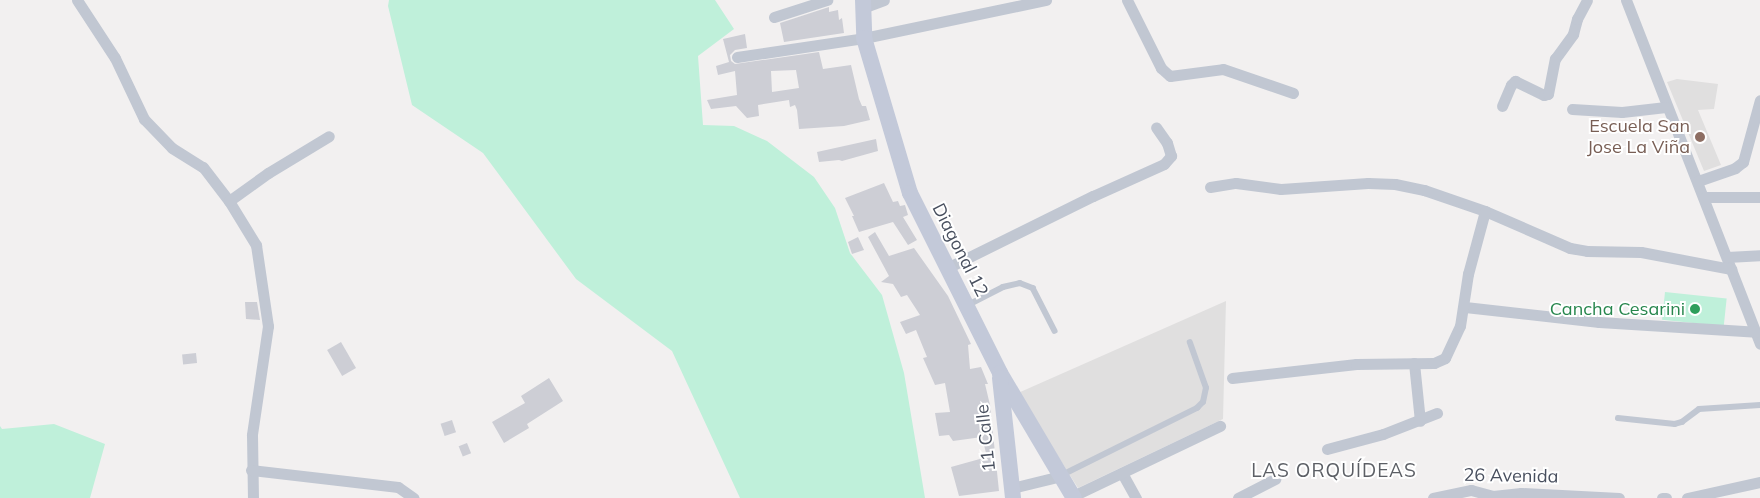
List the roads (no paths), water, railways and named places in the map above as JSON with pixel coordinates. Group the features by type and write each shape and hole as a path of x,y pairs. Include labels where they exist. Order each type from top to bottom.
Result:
{"main road":[{"name":"Diagonal 12","path":"864,3 864,38 910,193 1000,373 1073,497"},
{"name":"11 Calle","path":"1000,373 1012,493"}],"street":[{"path":"77,0 115,58 144,119 172,148 203,167 229,201 256,245 268,326 252,435 252,498"},
{"path":"774,17 827,0"},
{"path":"864,3 884,0"},
{"path":"737,58 864,38 1046,0"},
{"path":"1127,0 1161,68 1170,76 1223,69 1293,93"},
{"path":"1502,106 1511,85 1515,81 1544,96 1548,94 1555,59 1571,38 1577,19 1587,0"},
{"path":"1626,0 1666,107 1698,181 1760,344"},
{"path":"1698,181 1735,168 1743,162 1760,100"},
{"path":"1572,109 1622,112 1666,107"},
{"path":"947,268 1093,196 1164,164 1170,156 1167,143 1156,127"},
{"path":"229,201 268,173 330,136"},
{"path":"1210,187 1236,184 1281,189 1368,183 1396,184 1424,190 1485,211 1570,248 1641,252 1731,269"},
{"path":"1704,197 1760,197"},
{"path":"1232,378 1322,367 1434,363 1445,358 1455,341 1465,308 1468,274 1485,211"},
{"path":"1727,257 1760,255"},
{"path":"1465,308 1599,322 1756,332"},
{"path":"1414,363 1420,421"},
{"path":"1327,449 1383,434 1437,413"},
{"path":"1073,497 1220,426"},
{"path":"252,470 398,487 414,498"},
{"path":"1122,472 1136,498"},
{"path":"1012,493 1061,476"},
{"path":"1238,498 1275,479"},
{"path":"1687,498 1760,482"},
{"name":"26 Avenida","path":"1433,498 1471,490 1493,496 1521,493 1619,498"}],"lane":[{"path":"966,306 1003,287 1020,282 1033,288 1055,330"},
{"path":"1061,476 1197,408 1203,402 1206,388 1190,342"},
{"path":"1618,418 1675,424 1699,409 1760,405"}],"place":[{"name":"Escuela San Jose La Viña","path":"1700,137"},
{"name":"Cancha Cesarini","path":"1695,309"}],"district":[{"name":"LAS ORQUÍDEAS","path":"1334,471"}]}
